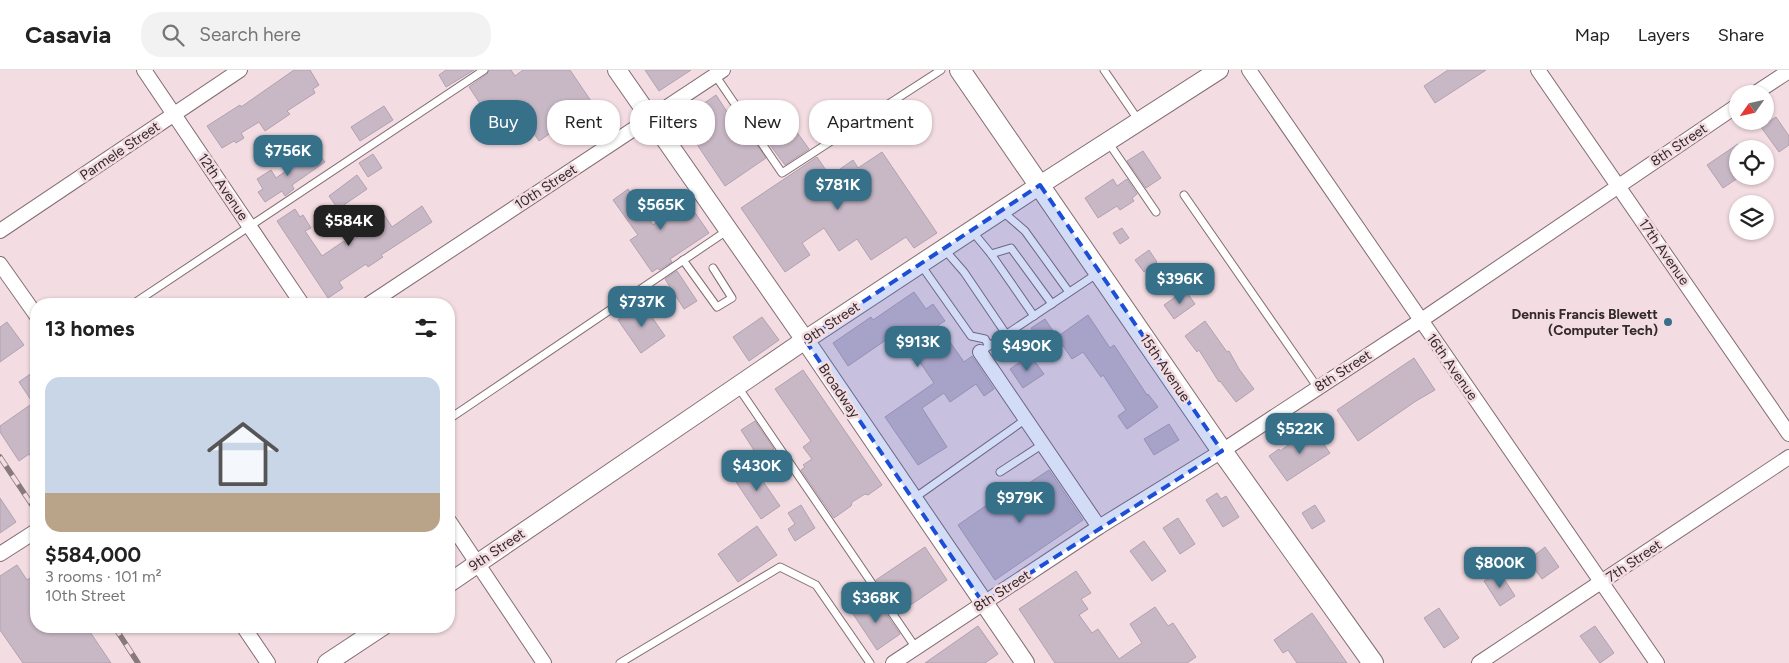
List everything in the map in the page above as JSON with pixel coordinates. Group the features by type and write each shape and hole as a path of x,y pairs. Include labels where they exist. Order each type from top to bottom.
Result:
{"main road":[{"name":"15th Avenue","path":"960,70 1222,451 1373,663"}],"street":[{"name":"12th Avenue","path":"144,70 298,298"},
{"name":"Parmele Street","path":"0,231 240,70"},
{"name":"Broadway","path":"617,70 638,100"},
{"name":"9th Street","path":"455,579 805,340 1219,70"},
{"name":"16th Avenue","path":"1249,70 1657,663"},
{"name":"17th Avenue","path":"1538,70 1789,434"},
{"path":"1768,85 1789,71"},
{"name":"10th Street","path":"678,100 719,73"},
{"name":"8th Street","path":"897,662 1099,527 1222,451 1318,388 1729,111"},
{"name":"10th Street","path":"378,298 630,131"},
{"name":"Broadway","path":"669,145 805,340 1025,663"},
{"path":"0,264 30,306"},
{"path":"985,349 1026,419 1099,527"},
{"name":"7th Street","path":"1479,663 1789,457"},
{"path":"455,530 544,663"},
{"path":"0,554 30,535"},
{"path":"248,633 268,663"},
{"path":"327,663 372,633"}],"lane":[{"path":"141,298 484,70"},
{"path":"719,73 782,173 941,70"},
{"path":"1104,70 1140,121"},
{"path":"1107,142 1156,212"},
{"path":"1184,195 1318,388"},
{"path":"1002,211 1025,231 1069,292"},
{"path":"455,415 728,230"},
{"path":"972,231 991,254 1034,316"},
{"path":"991,254 1011,248 1052,304"},
{"path":"944,249 964,272 1006,334"},
{"path":"683,260 717,307 732,298 713,268"},
{"path":"921,264 971,336 985,339 985,349"},
{"path":"985,349 1100,272"},
{"path":"738,386 916,648"},
{"path":"913,499 1026,419"},
{"path":"1000,472 1043,444"},
{"path":"620,663 780,567 816,585 870,663"}],"highlighted area":[{"path":"1040,185 1222,451 983,603 805,340"}],"building":[{"path":"294,70 310,70 319,85 313,89 315,93 287,111 290,114 265,131 259,122 241,133 244,138 222,148 207,126 240,105 241,107"},
{"path":"446,70 474,70 446,87 439,75"},
{"path":"489,70 511,70 515,76 523,70 570,70 590,100 547,100 547,136 539,141 537,138 537,100 478,100 469,87 487,74"},
{"path":"645,70 691,70 659,91"},
{"path":"1448,70 1486,70 1435,103 1424,86"},
{"path":"716,95 725,109 725,145 757,145 766,158 725,186 697,145 715,145 715,100 709,100"},
{"path":"384,106 393,120 360,141 351,127"},
{"path":"1776,117 1789,136 1789,145 1779,152 1774,145 1774,140 1770,140 1763,130 1774,130 1774,118"},
{"path":"799,135 809,149 785,165 770,145 799,145"},
{"path":"316,150 325,162 292,185 294,189 285,196 282,191 265,202 258,192 263,189 257,179 271,170 276,178"},
{"path":"1729,150 1729,184 1723,188 1707,165"},
{"path":"1143,151 1161,178 1146,188 1127,161"},
{"path":"882,152 937,233 914,248 906,237 871,260 857,239 839,251 824,228 802,243 810,255 785,272 741,208 817,157 830,176 853,160 858,168"},
{"path":"373,154 382,168 368,177 359,163"},
{"path":"357,175 367,189 338,209 329,196"},
{"path":"1113,179 1117,186 1127,179 1137,194 1132,198 1134,201 1120,210 1117,206 1098,218 1085,198"},
{"path":"628,189 653,225 687,201 709,233 670,259 672,262 652,272 630,240 638,235 613,200"},
{"path":"422,206 432,222 381,255 383,257 368,267 366,264 339,282 343,288 328,298 277,221 295,209 300,217 303,215 311,228 305,231 322,256 344,241 346,244 374,227 372,224 385,216 392,227"},
{"path":"1122,228 1129,238 1120,244 1113,233"},
{"path":"1149,250 1157,262 1144,272 1135,260"},
{"path":"677,271 697,301 684,309 665,279"},
{"path":"1185,290 1195,304 1174,319 1164,305"},
{"path":"914,292 926,309 933,304 945,321 938,325 964,362 972,356 994,389 984,396 976,384 950,402 944,393 922,408 947,447 918,465 885,417 934,383 899,331 848,366 833,343 871,317 873,320"},
{"path":"642,303 665,336 641,353 618,320"},
{"path":"1088,315 1110,348 1114,345 1147,395 1158,407 1127,429 1118,416 1126,410 1103,375 1101,377 1083,352 1072,359 1057,337"},
{"path":"762,317 779,340 749,361 733,337"},
{"path":"1045,319 1055,334 1041,343 1031,328"},
{"path":"1205,321 1227,352 1229,351 1239,369 1254,389 1236,402 1219,382 1199,350 1197,352 1185,336"},
{"path":"7,322 24,345 0,362 0,327"},
{"path":"1030,355 1044,374 1023,388 1010,369"},
{"path":"1414,358 1435,390 1358,441 1337,410"},
{"path":"803,370 882,485 868,495 865,494 852,502 851,506 834,518 801,470 805,467 803,465 812,459 803,447 811,441 775,389"},
{"path":"30,374 30,398 19,382"},
{"path":"30,405 30,455 29,454 19,461 0,432 0,426"},
{"path":"755,421 774,449 759,458 741,430"},
{"path":"1169,424 1179,440 1154,455 1144,439"},
{"path":"1312,428 1330,453 1287,481 1269,456 1279,449 1280,451"},
{"path":"756,465 762,475 760,477 780,506 761,519 734,479"},
{"path":"1049,470 1083,520 995,580 958,525 1020,482 1023,487"},
{"path":"1217,493 1221,499 1226,496 1239,517 1223,527 1206,500"},
{"path":"0,498 16,522 0,533"},
{"path":"801,505 815,528 795,541 788,529 795,524 788,513"},
{"path":"1315,505 1325,521 1312,529 1302,513"},
{"path":"1178,518 1195,544 1180,554 1163,528"},
{"path":"757,526 777,555 738,582 718,554"},
{"path":"1144,541 1166,571 1152,581 1130,551"},
{"path":"925,547 947,580 899,613 876,580"},
{"path":"1545,547 1559,567 1542,579 1528,560"},
{"path":"17,565 27,580 30,578 30,633 91,633 111,663 23,663 0,630 0,576"},
{"path":"1076,571 1091,593 1081,599 1088,609 1079,615 1092,633 1098,629 1119,659 1142,643 1130,624 1155,607 1168,626 1173,623 1196,657 1187,663 1055,663 1019,609"},
{"path":"1499,571 1515,596 1500,606 1484,581"},
{"path":"875,598 900,634 877,650 853,614"},
{"path":"1439,608 1459,638 1444,648 1424,618"},
{"path":"1312,613 1347,663 1297,663 1288,650 1283,653 1274,640"},
{"path":"978,626 998,654 985,663 925,663"},
{"path":"1595,626 1614,653 1600,663 1580,636"}],"railway":[{"path":"0,457 30,502"},
{"path":"119,633 138,663"}],"place":[{"name":"Dennis Francis Blewett (Computer Tech)","path":"1668,322"}]}
